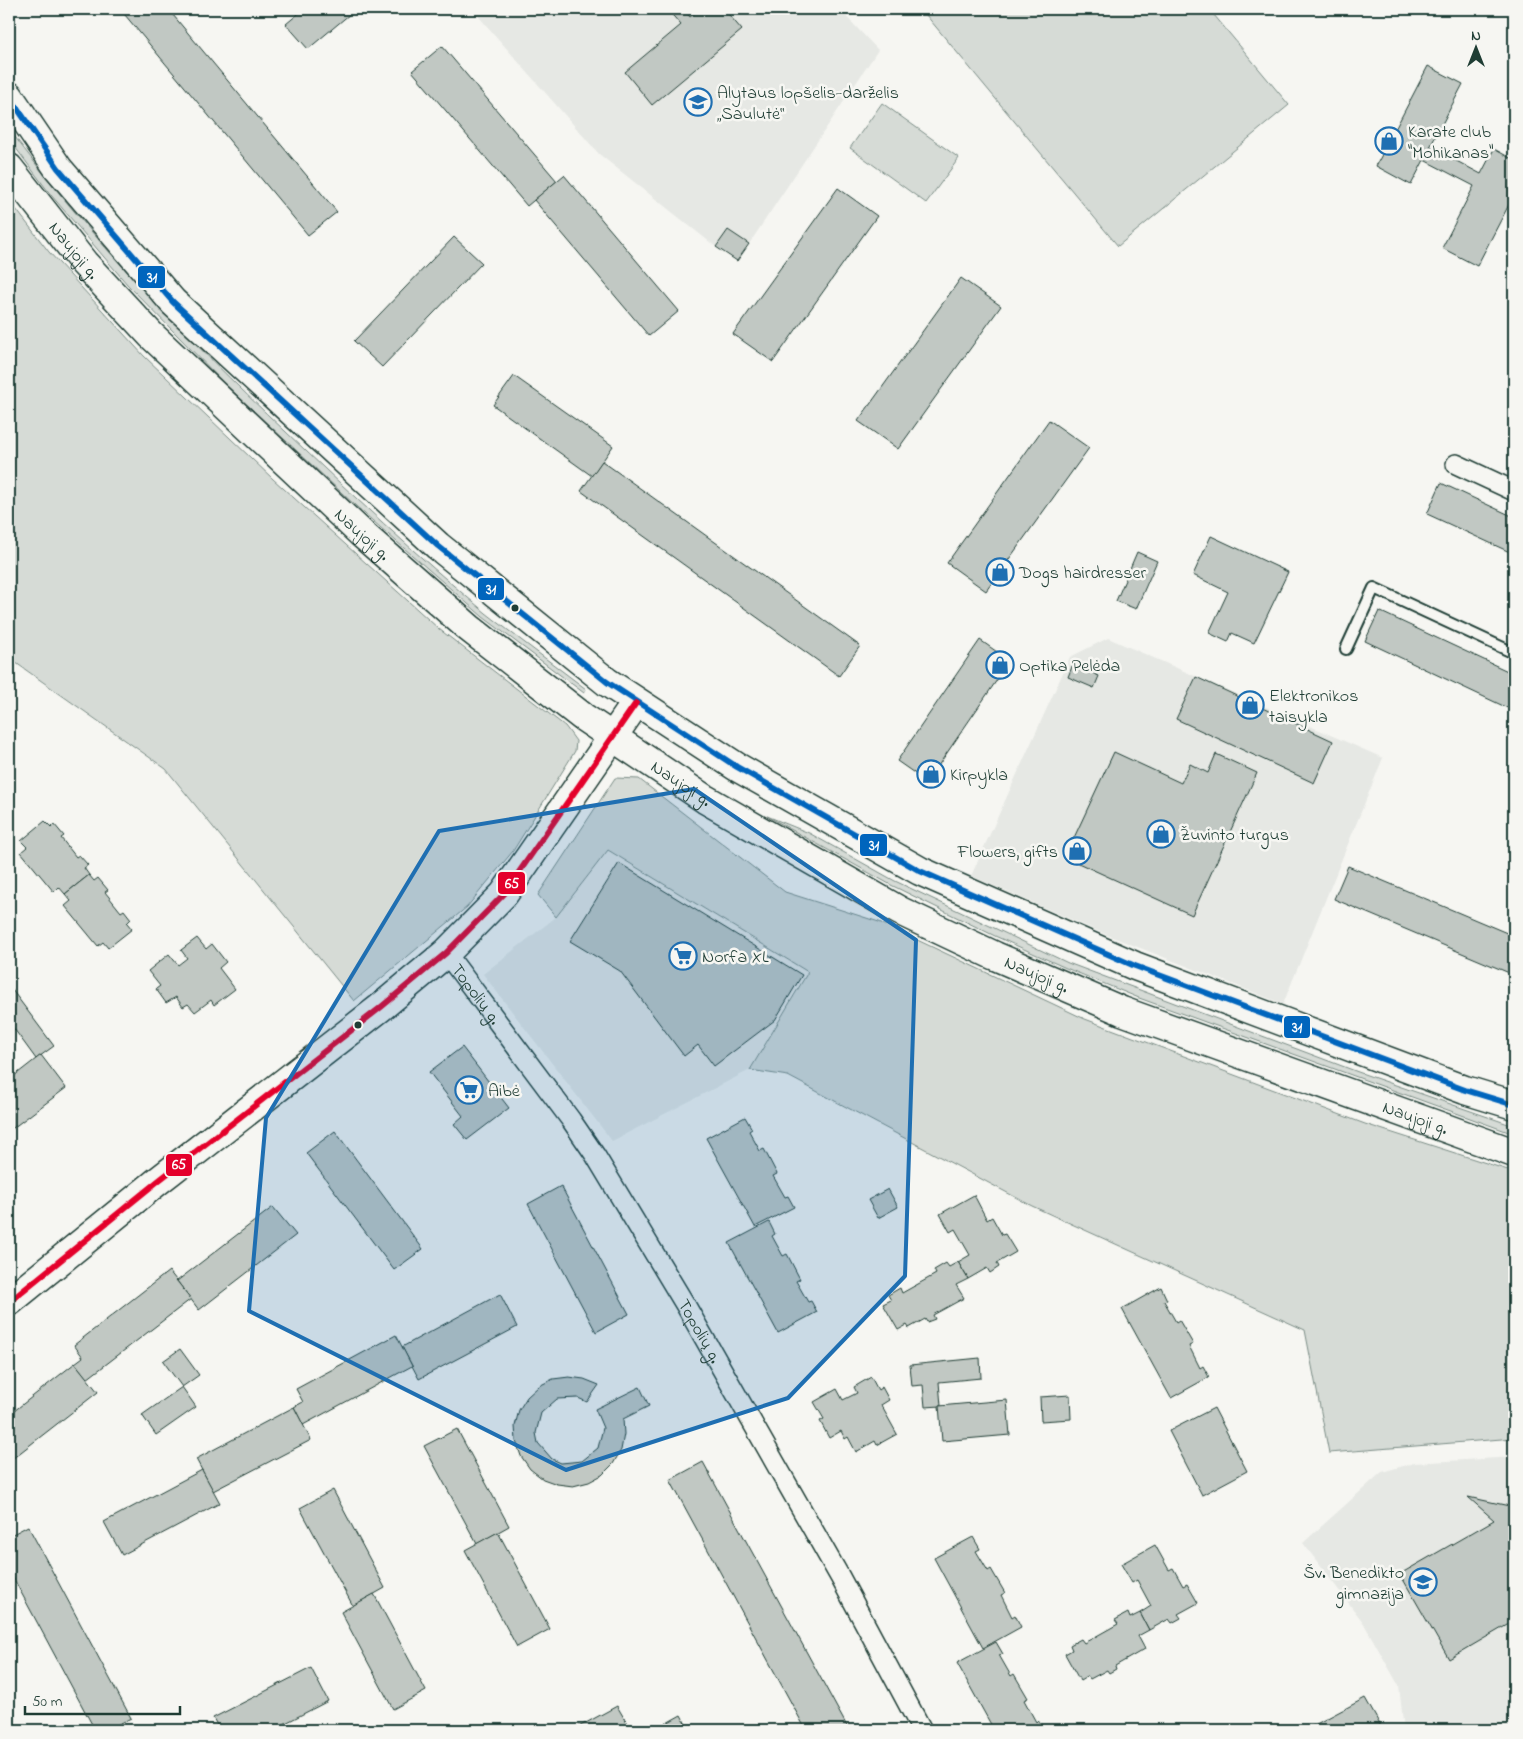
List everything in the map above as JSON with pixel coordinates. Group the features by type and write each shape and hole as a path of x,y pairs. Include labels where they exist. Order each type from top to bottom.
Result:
{"main road":[{"path":"9,96 58,168 173,302 438,546 599,676 636,703 737,767 920,871 1135,966 1465,1090 1514,1105"},
{"name":"Naujoji g.","path":"9,168 90,270 151,335 361,533 470,628 612,738 705,799 801,856 900,911 995,956 1122,1011 1514,1153"},
{"path":"9,1302 158,1181 380,1008 446,953 504,894 636,703"}],"street":[{"path":"1456,464 1514,491"},
{"name":"Topolių g.","path":"446,953 595,1155 703,1335 840,1577 922,1730"}],"lane":[{"path":"1346,649 1374,588 1514,653"}],"highlighted area":[{"path":"694,789 916,940 905,1276 788,1398 566,1470 249,1311 266,1118 439,831"}],"shaded area":[{"name":"Alytaus lopšelis-darželis „Saulutė“","path":"472,9 839,9 878,50 749,244 729,230 716,247 599,154"},
{"path":"921,9 1209,9 1289,105 1118,246"},
{"path":"882,103 959,158 926,203 850,148"},
{"path":"9,129 72,209 140,286 248,396 434,569 486,613 586,689 584,693 483,617 357,507 225,384 127,284 51,195 9,139"},
{"path":"9,200 49,252 144,356 273,479 439,629 565,726 576,741 575,751 513,851 467,907 354,1001 166,769 9,658"},
{"path":"1108,638 1383,758 1283,1004 1102,933 971,876 1070,657"},
{"path":"615,778 639,779 785,892 879,922 1085,1019 1365,1124 1514,1172 1514,1438 1329,1453 1305,1330 1032,1206 788,1076 750,1070 808,972 608,850 556,917 538,895"},
{"path":"767,816 809,833 895,881 1068,963 1358,1072 1514,1126 1514,1134 1139,998 1066,968 995,936 891,885"},
{"path":"608,850 808,972 750,1070 612,1141 483,974 556,917"},
{"name":"Šv. Benedikto gimnazija","path":"1514,1457 1514,1730 1404,1730 1399,1686 1363,1622 1303,1543 1382,1472 1414,1463"}],"building":[{"path":"120,9 168,9 337,212 308,235"},
{"path":"304,9 356,9 308,49 286,24"},
{"path":"667,9 683,9 690,17 700,9 724,9 742,30 652,105 625,72 681,25"},
{"path":"442,46 557,181 527,206 412,71"},
{"path":"1428,66 1463,84 1430,147 1481,174 1494,149 1514,160 1514,195 1477,266 1442,248 1474,186 1424,160 1411,185 1376,166"},
{"path":"564,175 679,311 649,336 534,200"},
{"path":"838,188 877,216 773,362 733,334"},
{"path":"728,230 749,244 737,261 716,247"},
{"path":"454,237 482,263 382,367 354,341"},
{"path":"961,278 1001,306 898,449 858,421"},
{"path":"514,376 613,446 592,476 493,405"},
{"path":"1514,398 1514,412 1508,408"},
{"path":"1049,420 1089,448 986,591 947,563"},
{"path":"602,461 860,646 839,676 581,491"},
{"path":"1441,483 1514,517 1514,554 1427,514"},
{"path":"1211,536 1288,572 1254,643 1232,633 1228,642 1209,633 1228,592 1193,575"},
{"path":"1137,552 1157,561 1136,609 1116,601"},
{"path":"1379,611 1514,674 1514,711 1365,641"},
{"path":"980,640 1010,661 927,782 897,761"},
{"path":"1073,664 1099,676 1094,688 1068,677"},
{"path":"1196,677 1333,741 1314,783 1176,719"},
{"path":"1114,752 1181,783 1190,764 1208,773 1216,754 1257,773 1192,915 1065,857"},
{"path":"45,821 51,827 54,824 64,836 61,838 76,857 79,855 88,865 84,868 89,875 65,894 59,887 54,892 21,852 27,847 21,841"},
{"name":"Norfa XL","path":"619,863 802,975 775,1020 714,1066 698,1045 684,1056 620,971 570,941"},
{"path":"1348,866 1514,936 1514,975 1334,899"},
{"path":"89,875 94,881 98,878 108,890 105,892 121,912 124,910 131,919 127,923 132,929 108,948 103,942 98,946 65,906 71,901 65,894"},
{"path":"197,938 206,949 212,944 226,962 219,968 235,989 214,1005 211,1000 195,1012 188,1004 183,1007 176,997 166,1003 156,989 160,986 148,971 169,954 178,965 187,958 181,950"},
{"path":"9,986 54,1046 36,1059 9,1022"},
{"name":"Aibė","path":"462,1047 509,1108 467,1140 454,1124 463,1116 429,1072"},
{"path":"41,1055 66,1088 9,1131 9,1080"},
{"path":"745,1117 752,1129 749,1131 760,1151 764,1149 777,1174 773,1176 785,1197 788,1196 794,1207 755,1227 706,1138"},
{"path":"335,1131 423,1249 394,1270 306,1153"},
{"path":"561,1186 629,1314 596,1332 528,1204"},
{"path":"888,1189 898,1207 878,1218 868,1200"},
{"path":"974,1195 987,1220 992,1217 1002,1235 1005,1234 1016,1252 997,1263 999,1267 990,1273 987,1268 968,1279 958,1262 970,1255 955,1229 950,1232 940,1214"},
{"path":"273,1207 296,1235 199,1310 177,1281"},
{"path":"769,1222 775,1234 772,1236 783,1256 787,1254 800,1279 796,1281 808,1302 811,1301 817,1312 778,1333 729,1243"},
{"path":"958,1262 968,1279 956,1285 964,1298 933,1315 935,1319 927,1322 925,1319 909,1328 907,1325 898,1330 883,1304 891,1300 888,1295 900,1288 902,1293 936,1274 934,1270 946,1263 949,1267"},
{"path":"169,1271 191,1299 87,1379 75,1363 83,1357 74,1345"},
{"path":"1161,1287 1167,1300 1164,1301 1176,1322 1179,1320 1193,1344 1189,1346 1200,1368 1203,1366 1209,1377 1171,1398 1122,1309"},
{"path":"500,1294 517,1327 419,1379 402,1347"},
{"path":"396,1335 412,1366 303,1425 294,1407 303,1402 296,1389"},
{"path":"180,1349 199,1375 182,1387 163,1361"},
{"path":"980,1358 981,1378 939,1382 941,1406 925,1407 923,1385 912,1386 910,1365"},
{"path":"75,1363 98,1392 12,1459 9,1455 9,1415"},
{"path":"569,1377 584,1379 599,1385 587,1402 578,1398 557,1399 541,1413 536,1433 538,1443 552,1459 561,1463 582,1461 598,1448 603,1428 595,1409 640,1387 649,1406 623,1419 624,1434 621,1450 613,1464 602,1475 589,1482 573,1486 557,1484 543,1479 530,1469 521,1456 516,1441 515,1426 519,1410 527,1397 539,1386 553,1379"},
{"path":"871,1377 878,1390 882,1387 889,1400 881,1405 897,1434 877,1445 875,1441 856,1452 848,1437 845,1439 841,1431 829,1438 820,1421 824,1419 814,1402 837,1389 843,1400 857,1393 854,1387"},
{"path":"182,1387 196,1407 156,1435 142,1415"},
{"path":"1070,1395 1071,1419 1041,1421 1040,1397"},
{"path":"1007,1400 1010,1435 942,1441 939,1406"},
{"path":"294,1407 311,1440 213,1491 196,1459"},
{"path":"1214,1408 1247,1471 1202,1495 1169,1431"},
{"path":"457,1429 509,1526 477,1544 424,1446"},
{"path":"703,1462 849,1730 806,1730 670,1480"},
{"path":"202,1470 220,1503 122,1555 104,1522"},
{"path":"333,1490 385,1588 353,1606 300,1508"},
{"path":"1468,1497 1514,1507 1514,1621 1449,1659 1400,1574 1494,1520"},
{"path":"28,1526 131,1718 107,1730 95,1730 9,1570 9,1536"},
{"path":"498,1532 550,1629 517,1647 465,1550"},
{"path":"973,1537 980,1549 976,1551 988,1571 991,1569 1005,1593 1001,1595 1012,1617 1015,1615 1021,1627 983,1648 934,1558"},
{"path":"1155,1545 1169,1570 1173,1568 1183,1586 1187,1584 1198,1603 1178,1614 1181,1618 1172,1623 1169,1619 1149,1630 1140,1613 1151,1606 1137,1580 1132,1583 1121,1564"},
{"path":"374,1594 426,1691 393,1709 341,1612"},
{"path":"1128,1613 1130,1618 1140,1613 1149,1630 1138,1636 1145,1649 1115,1666 1116,1669 1109,1673 1107,1670 1090,1679 1088,1676 1080,1681 1065,1654 1072,1650 1070,1645 1081,1639 1084,1643 1118,1624 1115,1620"},
{"path":"996,1642 1003,1654 999,1655 1011,1676 1014,1674 1028,1698 1024,1700 1036,1722 1038,1720 1043,1730 994,1730 957,1663"},
{"path":"311,1668 328,1701 272,1730 220,1730 213,1718"},
{"path":"1365,1698 1383,1730 1305,1730"},
{"path":"617,1706 631,1730 573,1730"},
{"path":"681,1715 689,1730 654,1730"}],"transit line":[{"name":"31","path":"9,96 58,168 173,302 438,546 607,682 737,767 920,871 1135,966 1465,1090 1514,1105"},
{"name":"65","path":"9,1302 158,1181 380,1008 446,953 504,894 636,703"}],"place":[{"name":"Alytaus lopšelis-darželis „Saulutė“","path":"698,102"},
{"name":"Karate club \"Mohikanas\"","path":"1389,141"},
{"name":"Dogs hairdresser","path":"1000,572"},
{"name":"Optika Pelėda","path":"1000,665"},
{"name":"Elektronikos taisykla","path":"1250,705"},
{"name":"Kirpykla","path":"931,774"},
{"name":"Žuvinto turgus","path":"1161,834"},
{"name":"Flowers, gifts","path":"1077,851"},
{"name":"Norfa XL","path":"683,956"},
{"name":"Aibė","path":"469,1090"},
{"name":"Šv. Benedikto gimnazija","path":"1423,1582"}]}
